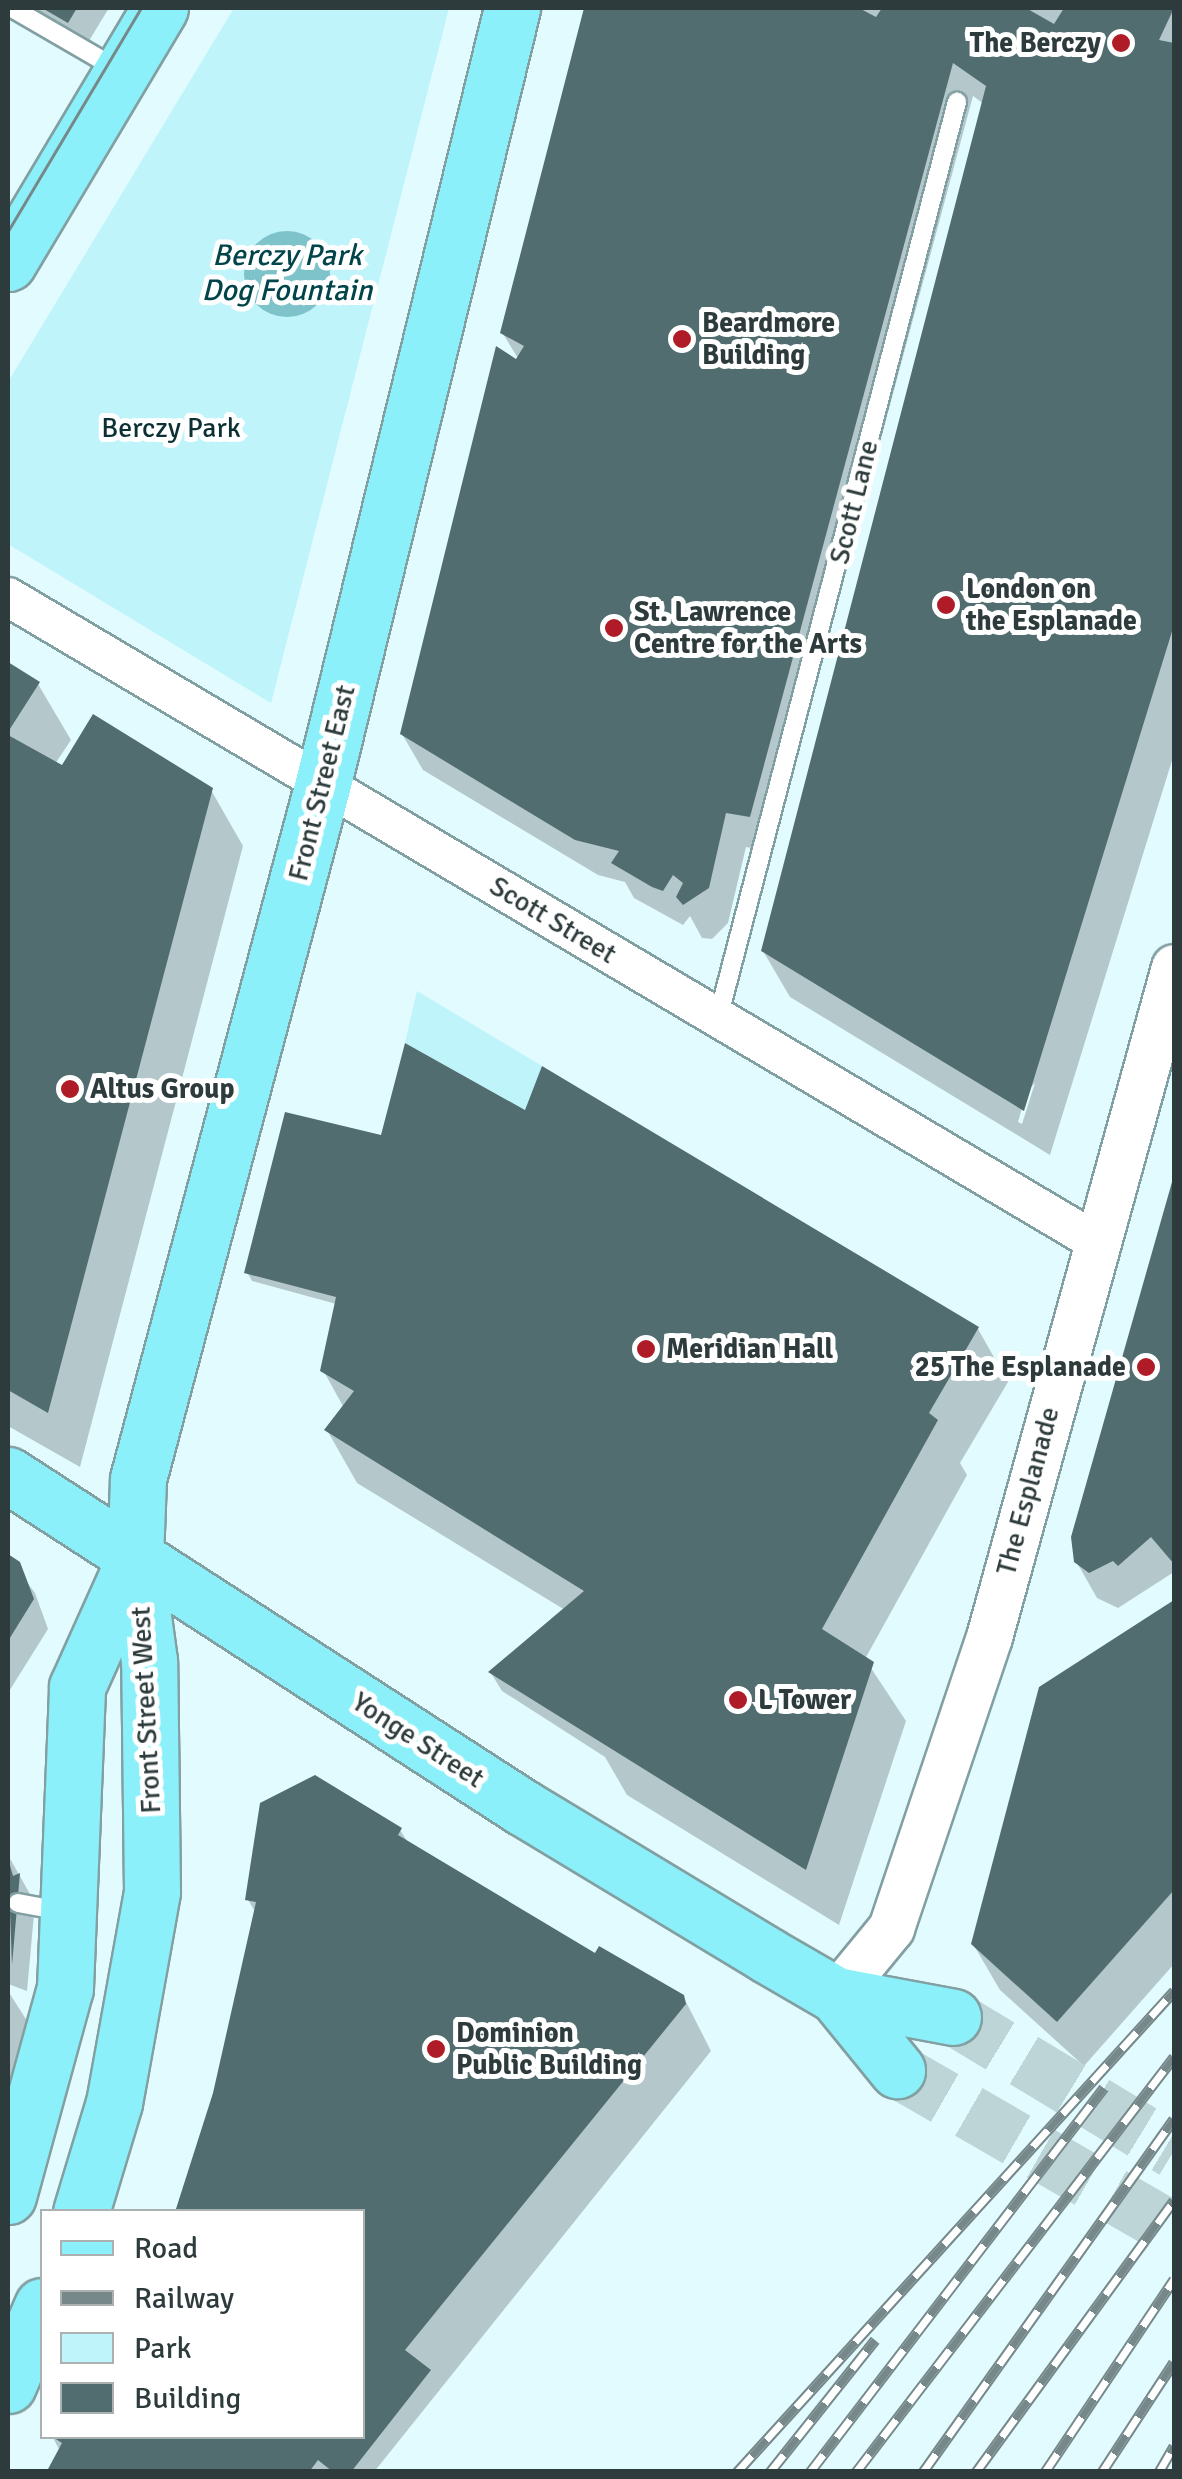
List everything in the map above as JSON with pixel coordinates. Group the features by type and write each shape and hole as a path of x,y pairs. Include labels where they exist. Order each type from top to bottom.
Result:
{"main road":[{"path":"8,262 160,8"},
{"name":"Front Street East","path":"135,1558 138,1479 323,783 512,8"},
{"name":"Yonge Street","path":"8,1474 522,1807 836,1995 953,2017"},
{"name":"Front Street West","path":"8,2196 64,1988 71,1912 77,1687 135,1558"},
{"name":"Front Street West","path":"82,2209 114,2103 152,1892 149,1661 135,1558"},
{"path":"71,1912 147,1921"},
{"name":"Yonge Street","path":"836,1995 896,2070"},
{"path":"8,2385 40,2311"}],"street":[{"name":"Scott Street","path":"8,597 1098,1243"},
{"name":"The Esplanade","path":"836,1995 890,1928 989,1637 1174,967"}],"lane":[{"path":"12,8 122,71"},
{"name":"Scott Lane","path":"718,1018 957,102"},
{"path":"18,1903 71,1912"}],"green space":[{"name":"Berczy Park","path":"234,8 449,8 271,703 8,544 8,382"},
{"path":"417,991 542,1066 525,1110 405,1043"}],"water":[{"name":"Berczy Park Dog Fountain","path":"287,231 317,244 330,274 317,304 287,317 257,304 244,274 257,244"}],"building":[{"path":"42,8 77,8 68,23"},
{"path":"584,8 859,8 876,17 882,8 1026,8 1054,24 1064,8 1174,8 1159,40 1174,43 1174,625 1024,1111 761,951 986,86 953,63 750,817 726,813 709,888 683,905 676,897 683,883 673,875 663,891 652,887 611,863 619,851 575,840 400,734 496,346 516,359 524,346 500,333"},
{"path":"8,662 40,682 8,732"},
{"name":"Altus Group","path":"93,714 213,788 48,1413 8,1390 8,735 62,765"},
{"name":"Meridian Hall","path":"405,1043 525,1110 542,1066 979,1327 929,1413 938,1420 822,1629 874,1662 806,1870 488,1672 584,1591 324,1430 354,1391 320,1371 336,1297 244,1273 285,1112 381,1135"},
{"name":"25 The Esplanade","path":"1174,1175 1174,1564 1151,1537 1118,1566 1113,1561 1089,1573 1074,1562 1071,1537"},
{"path":"8,1554 20,1562 34,1599 8,1641"},
{"path":"1174,1600 1174,1890 1057,2022 971,1944 1039,1687"},
{"name":"Dominion Public Building","path":"315,1775 402,1828 398,1835 595,1953 599,1946 684,1995 686,2004 405,2350 431,2370 351,2472 333,2472 318,2460 309,2472 53,2472 48,2469 62,2443 56,2439 365,2439 365,2209 176,2209 213,2093 256,1902 245,1900 260,1803"},
{"path":"8,1858 13,1876 20,1873 12,1965"}],"tunnel":[{"path":"953,2017 1174,2151"},
{"path":"897,2070 1174,2230"}],"tram line":[{"path":"8,231 141,8"}],"railway":[{"path":"737,2472 1174,1991"},
{"path":"856,2472 1174,2057"},
{"path":"810,2472 1104,2088"},
{"path":"923,2472 1174,2119"},
{"path":"976,2472 1174,2200"},
{"path":"1045,2472 1174,2279"},
{"path":"770,2472 875,2340"},
{"path":"1102,2472 1174,2362"},
{"path":"1159,2472 1174,2446"}],"place":[{"name":"The Berczy","path":"1121,43"},
{"name":"Beardmore Building","path":"682,339"},
{"name":"London on the Esplanade","path":"946,605"},
{"name":"St. Lawrence Centre for the Arts","path":"614,628"},
{"name":"Altus Group","path":"70,1089"},
{"name":"Meridian Hall","path":"646,1349"},
{"name":"25 The Esplanade","path":"1146,1367"},
{"name":"L Tower","path":"738,1700"},
{"name":"Dominion Public Building","path":"436,2049"}]}
